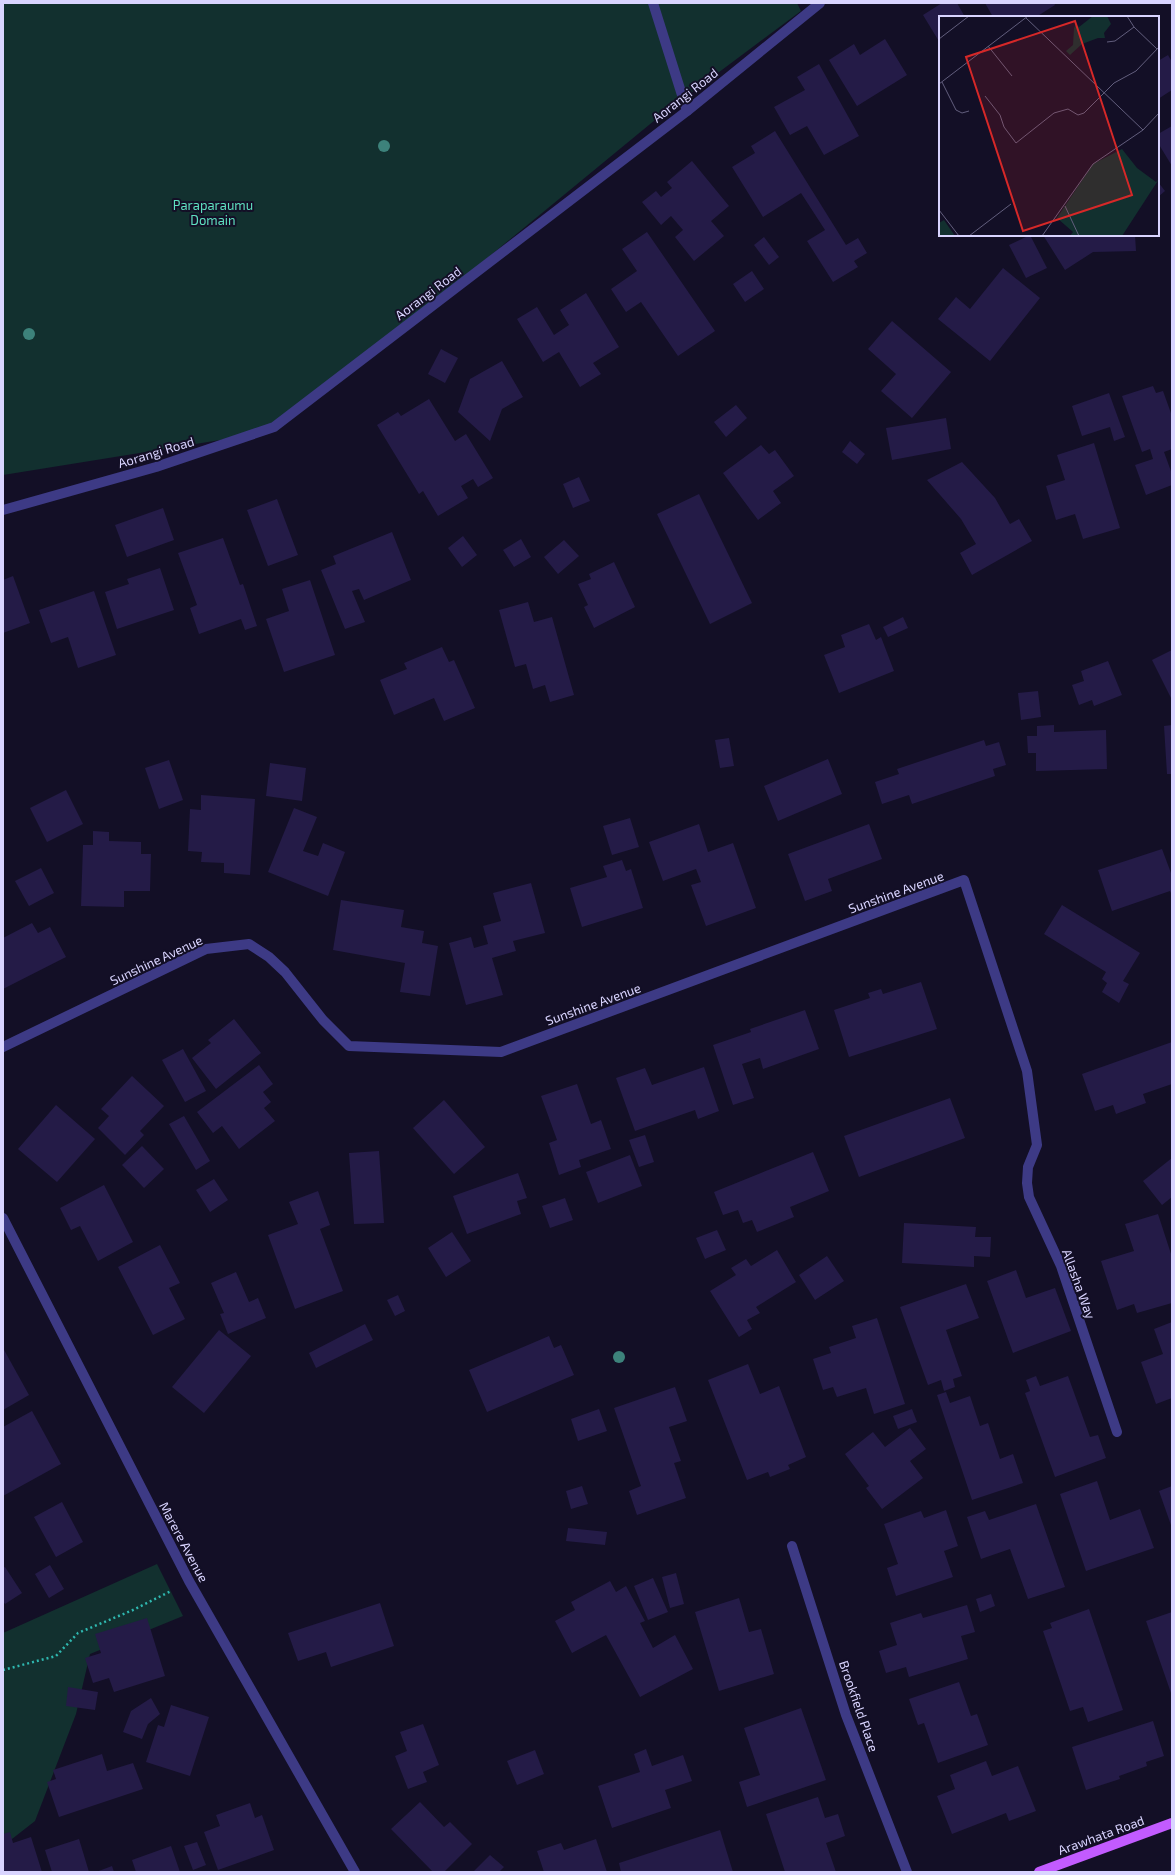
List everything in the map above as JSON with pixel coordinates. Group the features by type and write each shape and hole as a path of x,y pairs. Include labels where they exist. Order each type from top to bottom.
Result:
{"main road":[{"name":"Arawhata Road","path":"1039,1872 1172,1823"}],"street":[{"path":"652,3 688,111"},
{"name":"Aorangi Road","path":"3,510 156,467 274,427 688,111 820,3"},
{"name":"Sunshine Avenue","path":"3,1047 206,949 249,944 268,957 285,972 323,1020 349,1046 501,1052 964,880 1028,1071 1037,1145"},
{"name":"Allasha Way","path":"1037,1145 1028,1167 1027,1183 1030,1197 1061,1266 1117,1432"},
{"name":"Marere Avenue","path":"3,1218 189,1581 355,1872"},
{"name":"Brookfield Place","path":"792,1546 846,1715 907,1872"}],"path":[{"path":"3,1670 56,1656 78,1633 134,1610 189,1581"}],"green space":[{"name":"Paraparaumu Domain","path":"3,3 797,3 801,11 655,120 277,431 3,475"},
{"path":"157,1564 183,1616 90,1654 76,1714 35,1821 3,1846 3,1633"}],"building":[{"path":"942,3 957,3 964,16 939,16 939,41 923,15"},
{"path":"985,3 1054,3 1055,5 1038,16 992,16"},
{"path":"885,39 907,75 857,106 829,60 854,44 860,55"},
{"path":"1168,55 1172,62 1172,90 1159,98 1159,60"},
{"path":"819,64 859,136 824,155 807,126 790,135 774,107 805,90 797,77"},
{"path":"1172,126 1172,166 1159,145 1159,133"},
{"path":"775,131 846,245 858,238 867,253 854,261 858,267 833,282 807,241 825,230 801,193 763,217 732,167 755,153 751,146"},
{"path":"692,161 729,206 711,221 724,236 694,261 675,237 683,230 671,216 661,225 642,202 656,191 661,197 672,188 667,182"},
{"path":"1159,183 1165,191 1159,196"},
{"path":"647,232 715,331 678,356 641,302 626,312 611,289 637,271 622,249"},
{"path":"1031,236 1047,268 1026,278 1009,245"},
{"path":"1044,236 1135,236 1136,251 1093,252 1065,270"},
{"path":"764,237 779,257 769,265 754,245"},
{"path":"1003,268 1040,298 990,361 938,319 956,297 970,309"},
{"path":"752,271 764,289 745,302 733,284"},
{"path":"586,293 619,347 593,363 601,374 580,387 559,352 543,362 517,319 537,307 554,335 569,325 560,310"},
{"path":"892,321 951,372 912,418 881,391 896,374 868,349"},
{"path":"441,349 458,358 445,383 428,374"},
{"path":"502,361 523,397 502,409 490,441 458,412 470,379"},
{"path":"1153,386 1156,393 1163,391 1172,416 1172,449 1164,452 1172,474 1172,485 1146,495 1135,465 1153,459 1150,449 1142,452 1122,396"},
{"path":"1109,393 1125,437 1114,441 1110,427 1082,436 1072,406"},
{"path":"429,399 455,441 466,434 493,478 478,487 473,479 461,486 468,498 438,516 423,491 419,494 377,425 398,412 401,416"},
{"path":"736,405 747,418 726,437 714,422"},
{"path":"946,418 951,449 892,460 886,428"},
{"path":"850,441 865,454 857,464 842,452"},
{"path":"1094,443 1120,528 1083,539 1075,514 1056,520 1046,486 1065,480 1057,455"},
{"path":"761,445 769,454 775,450 794,476 773,491 781,503 758,520 723,473"},
{"path":"962,462 995,498 1010,524 1019,519 1032,541 972,575 960,553 976,544 961,519 927,480"},
{"path":"579,477 590,501 573,508 563,484"},
{"path":"699,494 752,603 710,624 657,514"},
{"path":"277,499 298,555 268,566 247,510"},
{"path":"163,508 174,540 127,557 115,525"},
{"path":"392,532 411,580 364,600 359,589 352,591 365,622 345,629 321,570 336,564 333,556"},
{"path":"463,536 477,555 462,567 448,548"},
{"path":"223,538 240,585 243,584 257,626 245,630 241,619 199,634 190,608 197,605 178,553"},
{"path":"521,539 531,557 514,567 503,550"},
{"path":"564,540 579,556 558,574 544,557"},
{"path":"614,562 635,607 594,628 584,607 588,605 578,584 591,579 589,574"},
{"path":"160,568 174,610 117,629 105,592 129,584 127,579"},
{"path":"13,576 30,623 3,633 3,580"},
{"path":"310,580 335,655 284,672 266,619 289,611 282,589"},
{"path":"94,591 116,655 78,668 68,637 51,643 39,610"},
{"path":"528,602 534,622 552,617 574,695 550,702 545,685 533,689 526,664 515,667 499,610"},
{"path":"903,617 908,628 888,637 883,627"},
{"path":"869,624 876,640 881,637 894,671 839,693 824,655 845,647 841,635"},
{"path":"442,647 449,662 454,660 475,708 444,721 434,698 394,715 380,680 407,669 404,663"},
{"path":"1172,650 1172,700 1152,660"},
{"path":"1108,661 1122,695 1094,706 1092,700 1079,705 1072,685 1084,681 1081,671"},
{"path":"1038,691 1041,717 1021,720 1018,693"},
{"path":"1054,725 1054,732 1106,730 1107,769 1036,771 1036,753 1028,753 1027,736 1037,736 1037,726"},
{"path":"1172,725 1172,774 1167,774 1164,726"},
{"path":"729,738 734,766 720,768 715,740"},
{"path":"984,740 986,746 999,742 1006,765 993,769 995,776 912,804 909,795 882,804 875,782 899,774 897,769"},
{"path":"828,759 842,794 778,821 764,786"},
{"path":"169,760 183,800 159,809 145,768"},
{"path":"270,763 306,768 302,801 266,796"},
{"path":"66,790 83,824 47,842 30,808"},
{"path":"201,795 255,799 250,875 224,873 224,863 201,862 202,852 188,851 190,809 201,810"},
{"path":"294,808 317,817 303,851 318,856 323,843 345,852 328,896 268,872"},
{"path":"630,818 639,847 612,855 603,826"},
{"path":"699,824 708,852 733,843 756,908 706,926 691,885 701,882 696,869 663,881 649,842"},
{"path":"869,824 882,859 828,879 832,891 805,901 788,854"},
{"path":"93,831 109,832 109,841 141,842 141,854 151,854 150,891 124,891 124,907 81,906 83,845 93,845"},
{"path":"1162,849 1171,873 1172,872 1172,895 1170,891 1112,911 1098,870"},
{"path":"622,860 626,871 631,869 643,908 582,927 570,888 607,877 603,866"},
{"path":"41,868 54,893 29,906 15,881"},
{"path":"531,883 545,933 513,941 516,951 492,958 503,995 466,1005 449,943 471,937 474,948 488,944 483,926 501,921 493,893"},
{"path":"341,900 404,910 401,927 424,931 422,943 438,946 430,996 400,992 405,963 333,950"},
{"path":"1062,905 1140,953 1123,981 1129,984 1119,1003 1102,992 1107,983 1102,979 1106,972 1044,934"},
{"path":"32,923 38,933 50,927 66,957 3,989 3,938"},
{"path":"921,982 937,1029 849,1057 834,1010 870,998 868,993 881,989 883,994"},
{"path":"805,1010 819,1049 763,1069 760,1058 742,1064 754,1098 733,1105 713,1045 751,1032 750,1029"},
{"path":"234,1019 261,1053 216,1089 192,1058 211,1043 208,1040"},
{"path":"1172,1042 1172,1084 1143,1094 1146,1103 1116,1114 1113,1105 1095,1111 1082,1074"},
{"path":"183,1049 206,1091 185,1102 162,1060"},
{"path":"259,1065 273,1084 263,1092 271,1102 264,1108 275,1121 239,1149 222,1126 213,1133 197,1112"},
{"path":"704,1067 719,1111 698,1119 695,1110 635,1131 616,1078 645,1068 652,1085"},
{"path":"132,1076 164,1106 140,1131 144,1135 125,1155 98,1128 109,1116 101,1109"},
{"path":"577,1084 591,1124 601,1120 611,1149 579,1160 581,1167 559,1175 549,1143 557,1140 541,1096"},
{"path":"950,1098 965,1138 859,1177 844,1136"},
{"path":"444,1100 485,1147 454,1174 413,1128"},
{"path":"56,1105 95,1139 57,1182 18,1149"},
{"path":"184,1116 210,1161 196,1170 169,1124"},
{"path":"645,1135 654,1162 639,1167 629,1140"},
{"path":"142,1146 164,1169 144,1188 122,1165"},
{"path":"379,1151 384,1223 354,1224 349,1153"},
{"path":"813,1152 829,1191 790,1207 794,1217 757,1232 752,1220 743,1223 738,1210 723,1215 714,1192"},
{"path":"630,1155 642,1186 598,1203 586,1172"},
{"path":"1172,1158 1172,1197 1162,1205 1143,1181"},
{"path":"518,1173 527,1198 517,1201 521,1214 467,1234 453,1196"},
{"path":"214,1179 228,1200 210,1212 196,1190"},
{"path":"104,1185 133,1242 98,1261 80,1226 71,1230 60,1208"},
{"path":"318,1191 330,1225 320,1229 343,1291 295,1309 268,1235 298,1224 289,1202"},
{"path":"565,1198 573,1220 550,1228 542,1206"},
{"path":"1158,1214 1172,1257 1172,1303 1137,1313 1134,1304 1117,1310 1101,1261 1134,1251 1125,1224"},
{"path":"904,1223 976,1227 975,1237 991,1237 990,1257 974,1256 974,1267 902,1263"},
{"path":"717,1230 726,1250 705,1259 696,1238"},
{"path":"452,1232 471,1261 446,1277 428,1248"},
{"path":"160,1245 180,1283 169,1288 185,1319 153,1335 118,1267"},
{"path":"777,1250 796,1282 756,1307 760,1313 747,1320 752,1329 739,1337 710,1291 736,1275 731,1268 746,1259 751,1266"},
{"path":"827,1256 844,1281 815,1300 799,1275"},
{"path":"1016,1270 1026,1298 1055,1288 1071,1331 1013,1353 987,1281"},
{"path":"236,1272 249,1302 258,1298 266,1318 228,1334 220,1314 224,1313 211,1283"},
{"path":"966,1284 979,1318 946,1330 962,1376 953,1379 955,1387 944,1391 941,1380 928,1385 900,1307"},
{"path":"398,1295 405,1311 395,1316 387,1300"},
{"path":"877,1318 905,1404 874,1414 866,1388 837,1397 833,1387 823,1390 813,1359 831,1353 829,1347 856,1338 852,1326"},
{"path":"1172,1322 1172,1398 1156,1404 1141,1362 1163,1354 1154,1329"},
{"path":"365,1324 373,1340 316,1368 309,1353"},
{"path":"219,1330 251,1356 204,1413 172,1387"},
{"path":"549,1336 554,1348 561,1345 574,1375 487,1412 469,1370"},
{"path":"3,1348 29,1395 3,1410"},
{"path":"748,1364 760,1394 779,1386 806,1457 788,1465 790,1469 770,1477 768,1472 747,1480 708,1380"},
{"path":"1036,1376 1040,1386 1068,1376 1090,1437 1098,1435 1106,1458 1055,1477 1025,1393 1030,1391 1026,1380"},
{"path":"675,1387 687,1421 669,1427 681,1461 674,1463 686,1498 637,1515 629,1491 641,1486 614,1408"},
{"path":"946,1392 950,1403 970,1396 980,1426 988,1423 1000,1459 1013,1454 1023,1483 972,1500 937,1395"},
{"path":"599,1409 607,1431 578,1441 571,1419"},
{"path":"912,1409 917,1422 898,1429 893,1416"},
{"path":"32,1411 61,1464 3,1496 3,1427"},
{"path":"910,1428 926,1449 910,1461 923,1478 882,1509 866,1488 869,1486 845,1454 873,1432 885,1447"},
{"path":"1097,1481 1110,1520 1140,1509 1154,1548 1086,1571 1060,1494"},
{"path":"582,1486 588,1504 571,1509 566,1491"},
{"path":"1172,1486 1172,1528 1159,1491"},
{"path":"62,1502 83,1542 56,1557 34,1517"},
{"path":"1036,1504 1065,1587 1028,1599 1010,1549 981,1559 967,1517 985,1511 989,1520"},
{"path":"946,1510 958,1546 944,1551 953,1577 896,1596 887,1568 898,1564 884,1524 921,1511 924,1518"},
{"path":"568,1528 607,1532 605,1545 566,1541"},
{"path":"50,1565 64,1589 49,1598 35,1574"},
{"path":"5,1567 22,1593 5,1604 3,1601 3,1568"},
{"path":"676,1573 684,1604 670,1608 662,1577"},
{"path":"653,1578 668,1612 648,1620 634,1586"},
{"path":"610,1581 616,1592 626,1586 645,1621 640,1623 653,1648 675,1635 693,1669 640,1697 606,1635 572,1653 555,1621 575,1610 571,1602"},
{"path":"991,1594 995,1606 980,1612 976,1599"},
{"path":"739,1598 749,1632 761,1629 774,1674 719,1691 695,1612"},
{"path":"380,1603 394,1646 331,1667 326,1652 298,1661 288,1633"},
{"path":"967,1605 975,1632 961,1636 968,1659 909,1677 906,1667 886,1673 879,1651 897,1645 890,1623 921,1613 923,1618"},
{"path":"1089,1609 1123,1710 1088,1722 1083,1707 1070,1711 1043,1631 1052,1628 1050,1623"},
{"path":"1172,1612 1172,1696 1146,1621"},
{"path":"147,1618 165,1676 114,1692 109,1678 93,1683 85,1658 101,1653 95,1634"},
{"path":"959,1682 971,1716 977,1714 988,1745 938,1763 924,1723 918,1725 909,1699"},
{"path":"68,1687 98,1692 95,1710 66,1706"},
{"path":"151,1698 160,1714 148,1724 142,1739 123,1732 131,1711"},
{"path":"171,1705 209,1717 190,1776 146,1762 158,1725 164,1727"},
{"path":"801,1708 826,1780 747,1807 739,1782 760,1775 744,1728"},
{"path":"1153,1721 1164,1756 1146,1762 1147,1766 1119,1776 1120,1779 1086,1790 1072,1747"},
{"path":"423,1724 439,1765 423,1772 427,1782 408,1789 395,1756 407,1751 400,1732"},
{"path":"646,1749 652,1766 683,1755 692,1781 665,1790 671,1808 612,1828 598,1786 640,1772 634,1754"},
{"path":"535,1750 544,1774 517,1785 507,1761"},
{"path":"102,1754 107,1771 133,1763 143,1789 59,1817 47,1782 56,1779 53,1770"},
{"path":"986,1761 992,1776 1018,1766 1036,1811 1009,1821 1006,1813 952,1834 937,1796 955,1789 950,1775"},
{"path":"818,1797 825,1818 838,1814 845,1836 826,1843 836,1872 785,1872 766,1814"},
{"path":"420,1802 444,1827 450,1822 472,1844 444,1872 433,1872 391,1829"},
{"path":"250,1803 255,1818 262,1815 274,1850 218,1870 204,1832 220,1826 216,1815"},
{"path":"720,1830 733,1872 621,1872 619,1863"},
{"path":"10,1832 13,1843 31,1837 42,1872 3,1872 3,1834"},
{"path":"79,1839 89,1872 52,1872 45,1850"},
{"path":"596,1839 607,1872 544,1872 537,1851 561,1843 564,1850"},
{"path":"197,1842 206,1865 193,1870 184,1846"},
{"path":"171,1846 180,1872 136,1872 132,1860"},
{"path":"490,1855 504,1867 499,1872 473,1872"},
{"path":"112,1866 114,1872 96,1872"}]}
